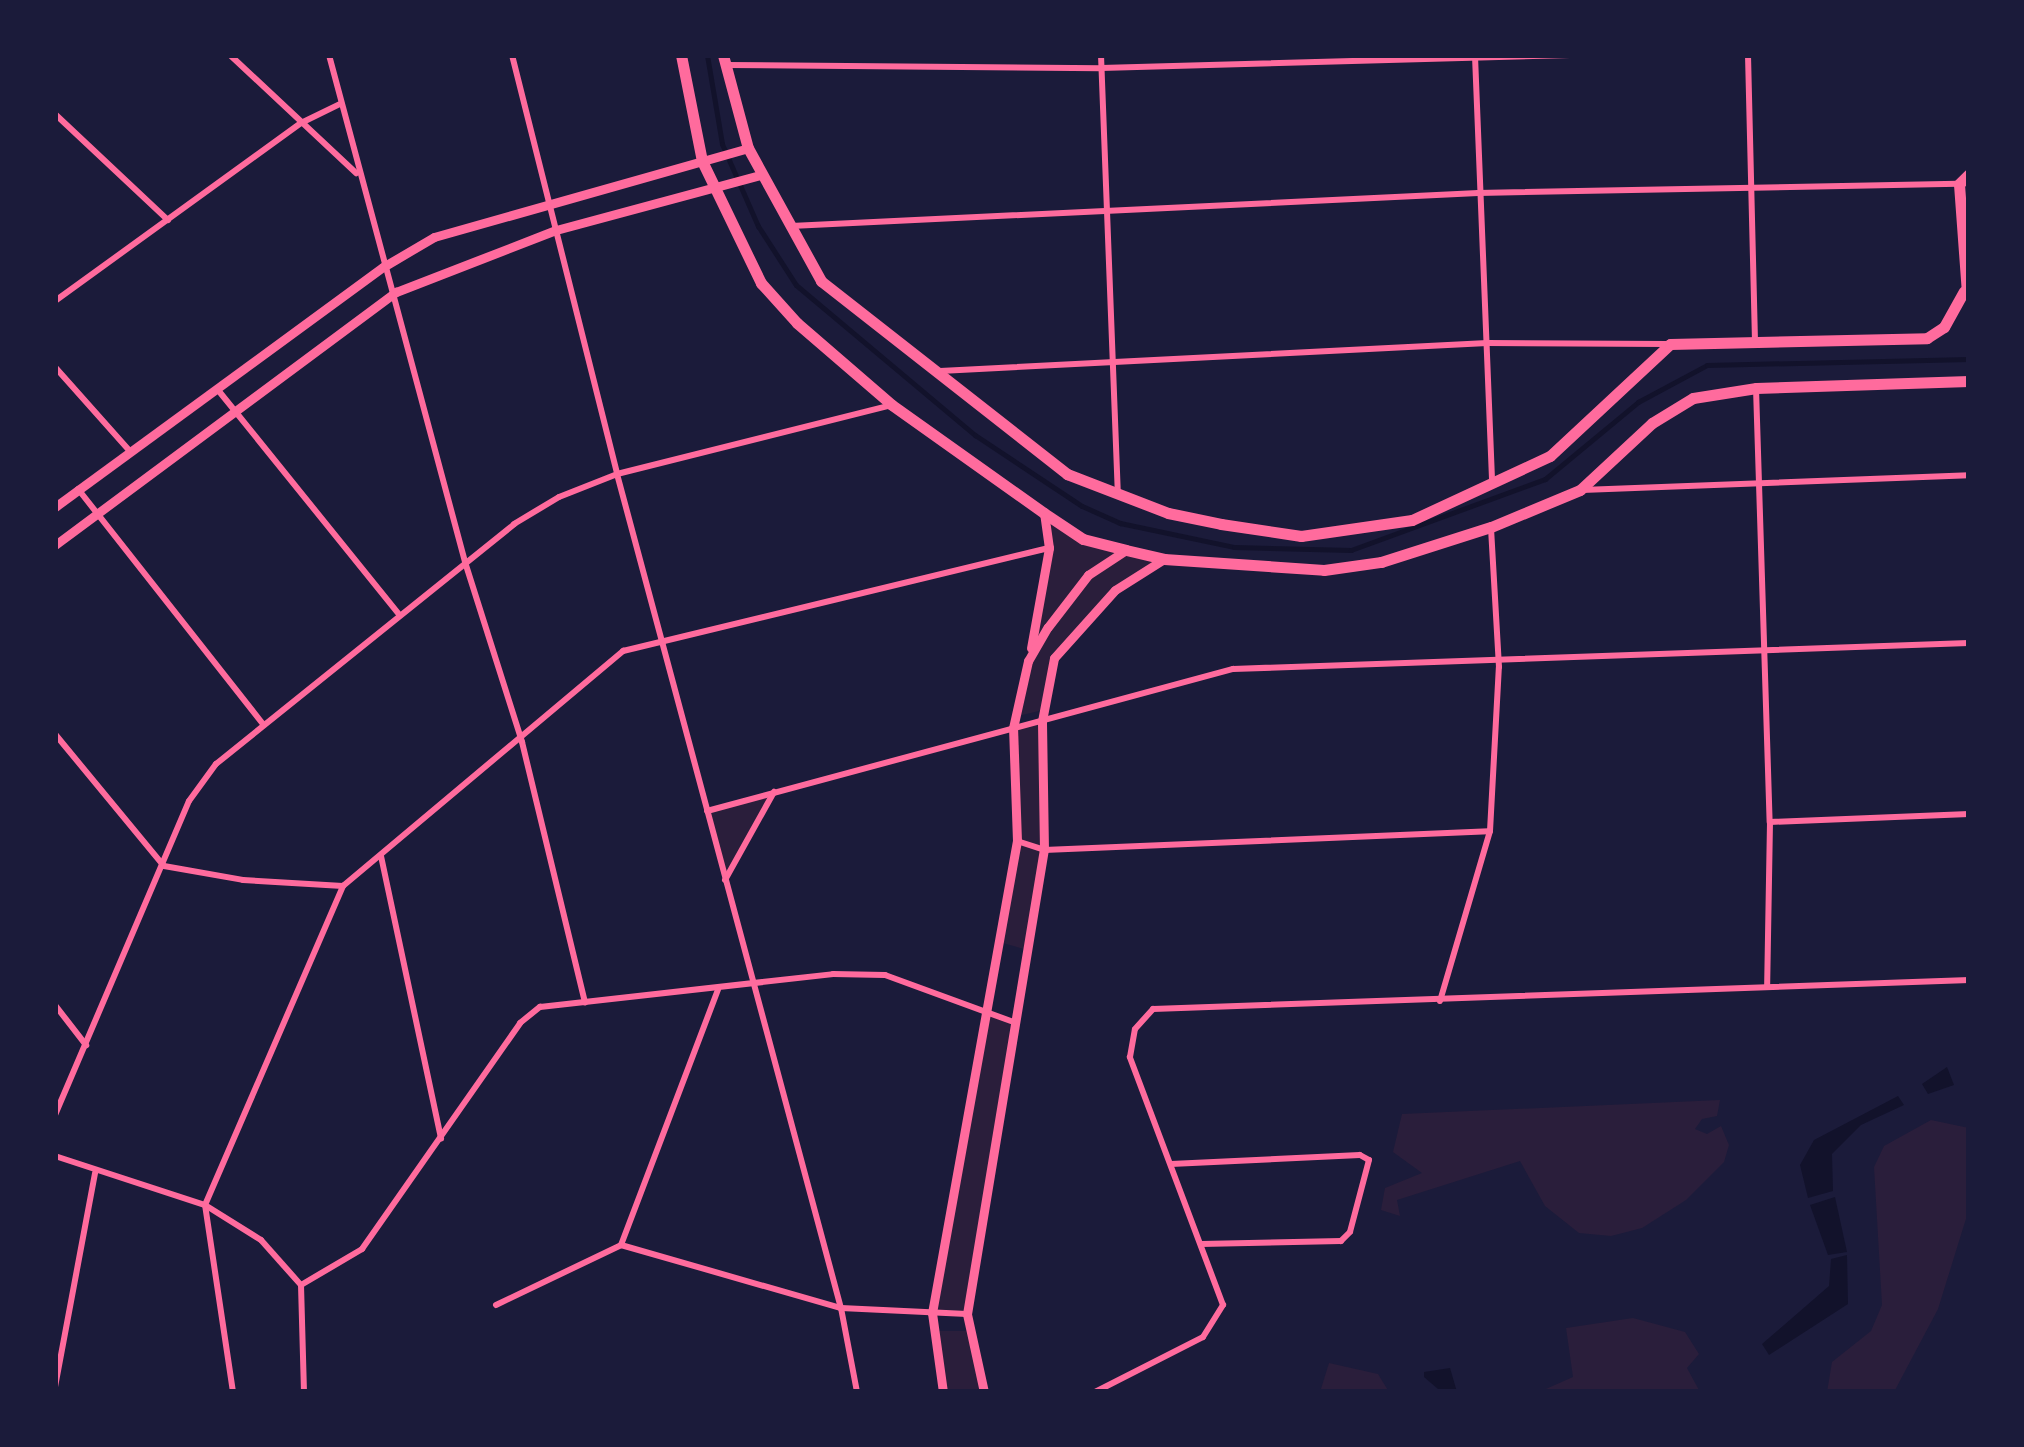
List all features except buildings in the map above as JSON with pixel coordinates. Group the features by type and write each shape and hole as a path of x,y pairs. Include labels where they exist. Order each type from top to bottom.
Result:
{"main road":[{"path":"681,55 702,161 762,283 797,323 892,404 1044,514 1083,539 1126,550 1164,559 1324,570 1380,562 1491,528 1580,490 1678,405 1756,388 1969,381"},
{"path":"723,60 748,148 786,226 821,281 1067,474 1168,513 1301,536 1412,520 1492,488 1550,456 1670,344 1756,346 1927,338 1944,327 1966,293 1959,184 1969,174"}],"street":[{"path":"230,55 357,174"},
{"path":"329,55 357,174 383,266 396,292 466,562 522,742 585,1003"},
{"path":"512,55 617,474 841,1308 857,1392"},
{"path":"1100,55 1104,214 1116,361 1118,496"},
{"path":"723,60 1101,68 1570,55"},
{"path":"1748,55 1756,186 1756,346"},
{"path":"1475,56 1492,488"},
{"path":"55,301 301,123 340,104"},
{"path":"55,114 168,220"},
{"path":"55,507 128,449 218,390 383,266 434,238 550,200 748,148"},
{"path":"55,546 396,292 556,230 760,175"},
{"path":"786,226 1104,214 1478,193 1959,184"},
{"path":"934,370 1487,344 1670,344"},
{"path":"55,366 128,449"},
{"path":"1756,388 1770,822 1766,986"},
{"path":"218,390 399,614"},
{"path":"55,1115 202,780 264,725 466,562 559,497 617,474 892,404"},
{"path":"1580,490 1969,475"},
{"path":"78,488 264,725"},
{"path":"943,1392 932,1313 1018,841 1013,728 1048,548 1044,514"},
{"path":"1440,1000 1490,832 1498,660 1491,528"},
{"path":"232,1392 205,1205 343,886 522,742 622,651 664,644 1048,548"},
{"path":"1028,661 1088,575 1126,550"},
{"path":"984,1392 967,1314 1011,1021 1044,850 1042,721 1054,658 1073,631 1115,590 1164,559"},
{"path":"707,811 1233,669 1765,653 1969,642"},
{"path":"55,734 164,866 244,880 343,886"},
{"path":"724,881 774,792"},
{"path":"1770,822 1969,814"},
{"path":"1018,841 1044,850 1490,832"},
{"path":"381,856 441,1140"},
{"path":"300,1286 362,1250 528,1011 833,974 885,975 1011,1021"},
{"path":"1095,1392 1177,1355 1213,1329 1223,1304 1130,1056 1142,1016 1176,1004 1440,1000 1969,980"},
{"path":"620,1245 718,989"},
{"path":"55,1005 86,1044"},
{"path":"1171,1164 1360,1155 1371,1164 1350,1232 1340,1242 1201,1244"},
{"path":"55,1156 95,1173 205,1205 262,1240 300,1286 304,1392"},
{"path":"55,1386 95,1173"},
{"path":"496,1306 620,1245 841,1308 967,1314"}],"shaded area":[{"path":"1044,513 1083,539 1164,559 1115,590 1054,658 1043,710 1014,717 1049,548"},
{"path":"1042,721 1044,850 1024,949 999,942 1017,841 1013,728"},
{"path":"774,792 724,881 707,811"},
{"path":"987,1014 1011,1021 967,1314 932,1313"},
{"path":"1947,1067 1954,1085 1928,1094 1922,1084"},
{"path":"1898,1096 1904,1105 1861,1125 1832,1154 1833,1191 1808,1198 1800,1165 1814,1140"},
{"path":"1720,1100 1717,1116 1702,1119 1695,1129 1707,1134 1721,1126 1729,1145 1724,1162 1686,1200 1642,1228 1611,1236 1579,1233 1545,1206 1520,1161 1397,1200 1400,1216 1381,1210 1385,1188 1422,1173 1393,1152 1402,1114"},
{"path":"1931,1120 1969,1128 1969,1209 1938,1309 1894,1392 1827,1392 1832,1362 1871,1331 1882,1305 1874,1167 1884,1146"},
{"path":"1835,1197 1847,1252 1828,1255 1810,1205"},
{"path":"1847,1255 1848,1304 1769,1355 1762,1344 1829,1286 1831,1259"},
{"path":"1633,1318 1685,1332 1699,1354 1687,1368 1700,1392 1539,1392 1573,1377 1566,1328"},
{"path":"933,1331 966,1331 984,1392 943,1392"},
{"path":"1329,1363 1378,1374 1389,1392 1320,1392"},
{"path":"1450,1368 1457,1392 1438,1389 1424,1377 1424,1372"}],"waterway":[{"path":"707,55 722,144 758,226 796,285 975,435 1082,506 1120,523 1234,547 1351,550 1545,479 1638,402 1707,365 1969,359"}]}
